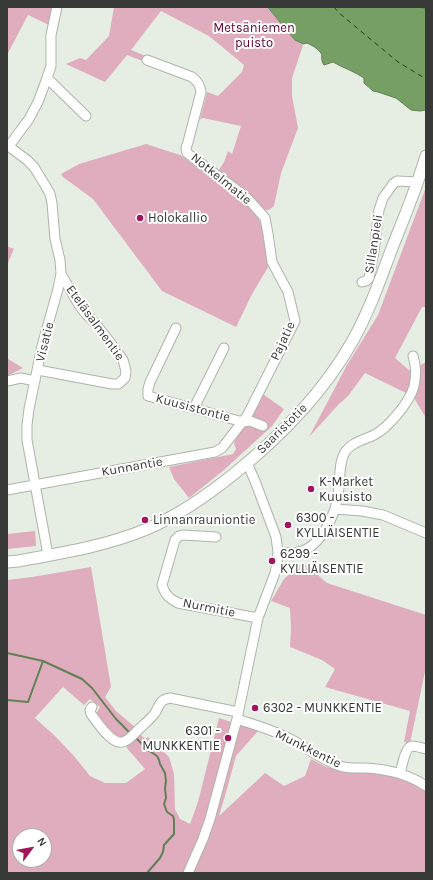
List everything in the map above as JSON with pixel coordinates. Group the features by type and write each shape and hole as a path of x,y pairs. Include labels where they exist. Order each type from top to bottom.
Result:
{"main road":[{"name":"Saaristotie","path":"7,562 95,546 131,535 163,522 197,502 220,485 247,464 272,441 305,407 322,386 352,342 377,287 418,182 426,156"}],"street":[{"path":"8,146 28,119 38,102 47,78 51,66 51,35 57,7"},
{"name":"Notkelmatie","path":"147,60 192,77 200,84 201,92 186,148 187,153 233,187 249,200 260,212"},
{"path":"47,78 86,116"},
{"name":"Visatie","path":"8,146 34,167 50,194 55,239 60,260 61,274 42,346 27,425 27,440 48,555"},
{"name":"Sillanpieli","path":"362,282 369,278 379,210 383,198 393,184 398,181 418,182"},
{"name":"Pajatie","path":"243,422 295,320 288,292 272,262 265,218 260,212"},
{"name":"Eteläsalmentie","path":"38,370 112,384 118,384 125,378 126,371 124,360 79,305 61,274"},
{"name":"Kuusistontie","path":"176,328 150,382 148,396 243,422 250,421 263,426"},
{"path":"194,408 224,348"},
{"path":"278,552 293,553 307,549 315,543 327,528 335,509 344,453 352,445 382,430 402,408 409,398 414,386 416,365 414,356"},
{"path":"7,381 21,378 35,381"},
{"name":"Kunnantie","path":"7,490 215,452 222,448 243,422"},
{"path":"188,873 210,819 238,715 258,618 275,573 277,563 278,552 274,530 247,464"},
{"path":"335,509 362,511 383,515 426,533"},
{"name":"Nurmitie","path":"216,537 183,534 175,540 162,585 164,590 171,599 178,603 258,618"},
{"name":"Munkkentie","path":"92,707 90,710 91,714 115,742 120,743 129,739 156,711 161,702 170,698 238,715 291,739 332,763 342,767 400,773 426,786"},
{"path":"400,773 408,748 412,746 426,749"}],"green space":[{"path":"7,7 54,7 49,25 28,15 7,55"},
{"name":"Metsäniemen puisto","path":"114,7 268,7 295,40 303,45 292,78 292,96 298,128 281,173 274,206 269,210 263,210 219,170 228,151 232,154 241,126 203,118 200,119 207,92 218,96 242,72 244,65 209,36 161,11 131,50 148,57 145,62 127,55 105,82 66,64 80,58 86,60 109,36"},
{"path":"146,144 180,155 231,191 258,217 270,264 252,294 236,327 162,291 93,199 61,174 79,164"},
{"path":"426,187 426,307 422,307 395,358 410,371 426,362 426,418 414,398 365,373 348,396 309,437 347,365 378,315"},
{"path":"7,246 14,249 7,265"},
{"path":"7,358 8,359 23,368 7,376"},
{"path":"260,392 284,409 272,426 224,470 189,498 174,479 169,467 233,454 236,449 234,443"},
{"path":"35,531 36,546 7,549 7,534"},
{"path":"303,562 327,583 426,615 426,667 410,743 404,742 410,711 325,687 335,669 322,660 290,647 290,608 271,601 284,579"},
{"path":"91,567 111,687 105,697 116,711 135,727 123,738 116,737 96,714 100,707 90,699 84,705 63,687 35,718 74,756 90,776 105,783 126,783 145,769 126,747 140,734 145,739 148,737 169,757 174,774 175,809 180,819 190,824 198,802 219,718 258,731 236,756 219,816 265,773 284,786 305,776 311,759 326,767 344,771 387,774 408,780 426,791 426,873 7,873 7,580"}],"shaded area":[{"path":"268,7 419,7 426,9 426,110 411,110 396,98 373,91 364,83 364,78 333,62 324,65 320,51 307,43 303,44 295,40"}],"waterway":[{"path":"7,653 43,661 82,679 92,688 116,719 130,733"},
{"path":"7,700 28,702 43,661"},
{"path":"137,739 148,750 157,756 165,773 166,798 164,804 167,812 173,816 174,820 174,834 164,845 160,858 147,873"}],"ferry route":[{"path":"334,7 339,13 398,62 426,79"}],"place":[{"name":"Holokallio","path":"140,218"},
{"name":"K-Market Kuusisto","path":"311,489"},
{"name":"Linnanrauniontie","path":"145,520"},
{"name":"6300 - KYLLIÄISENTIE","path":"288,525"},
{"name":"6299 - KYLLIÄISENTIE","path":"272,561"},
{"name":"6302 - MUNKKENTIE","path":"255,708"},
{"name":"6301 - MUNKKENTIE","path":"228,738"}]}
